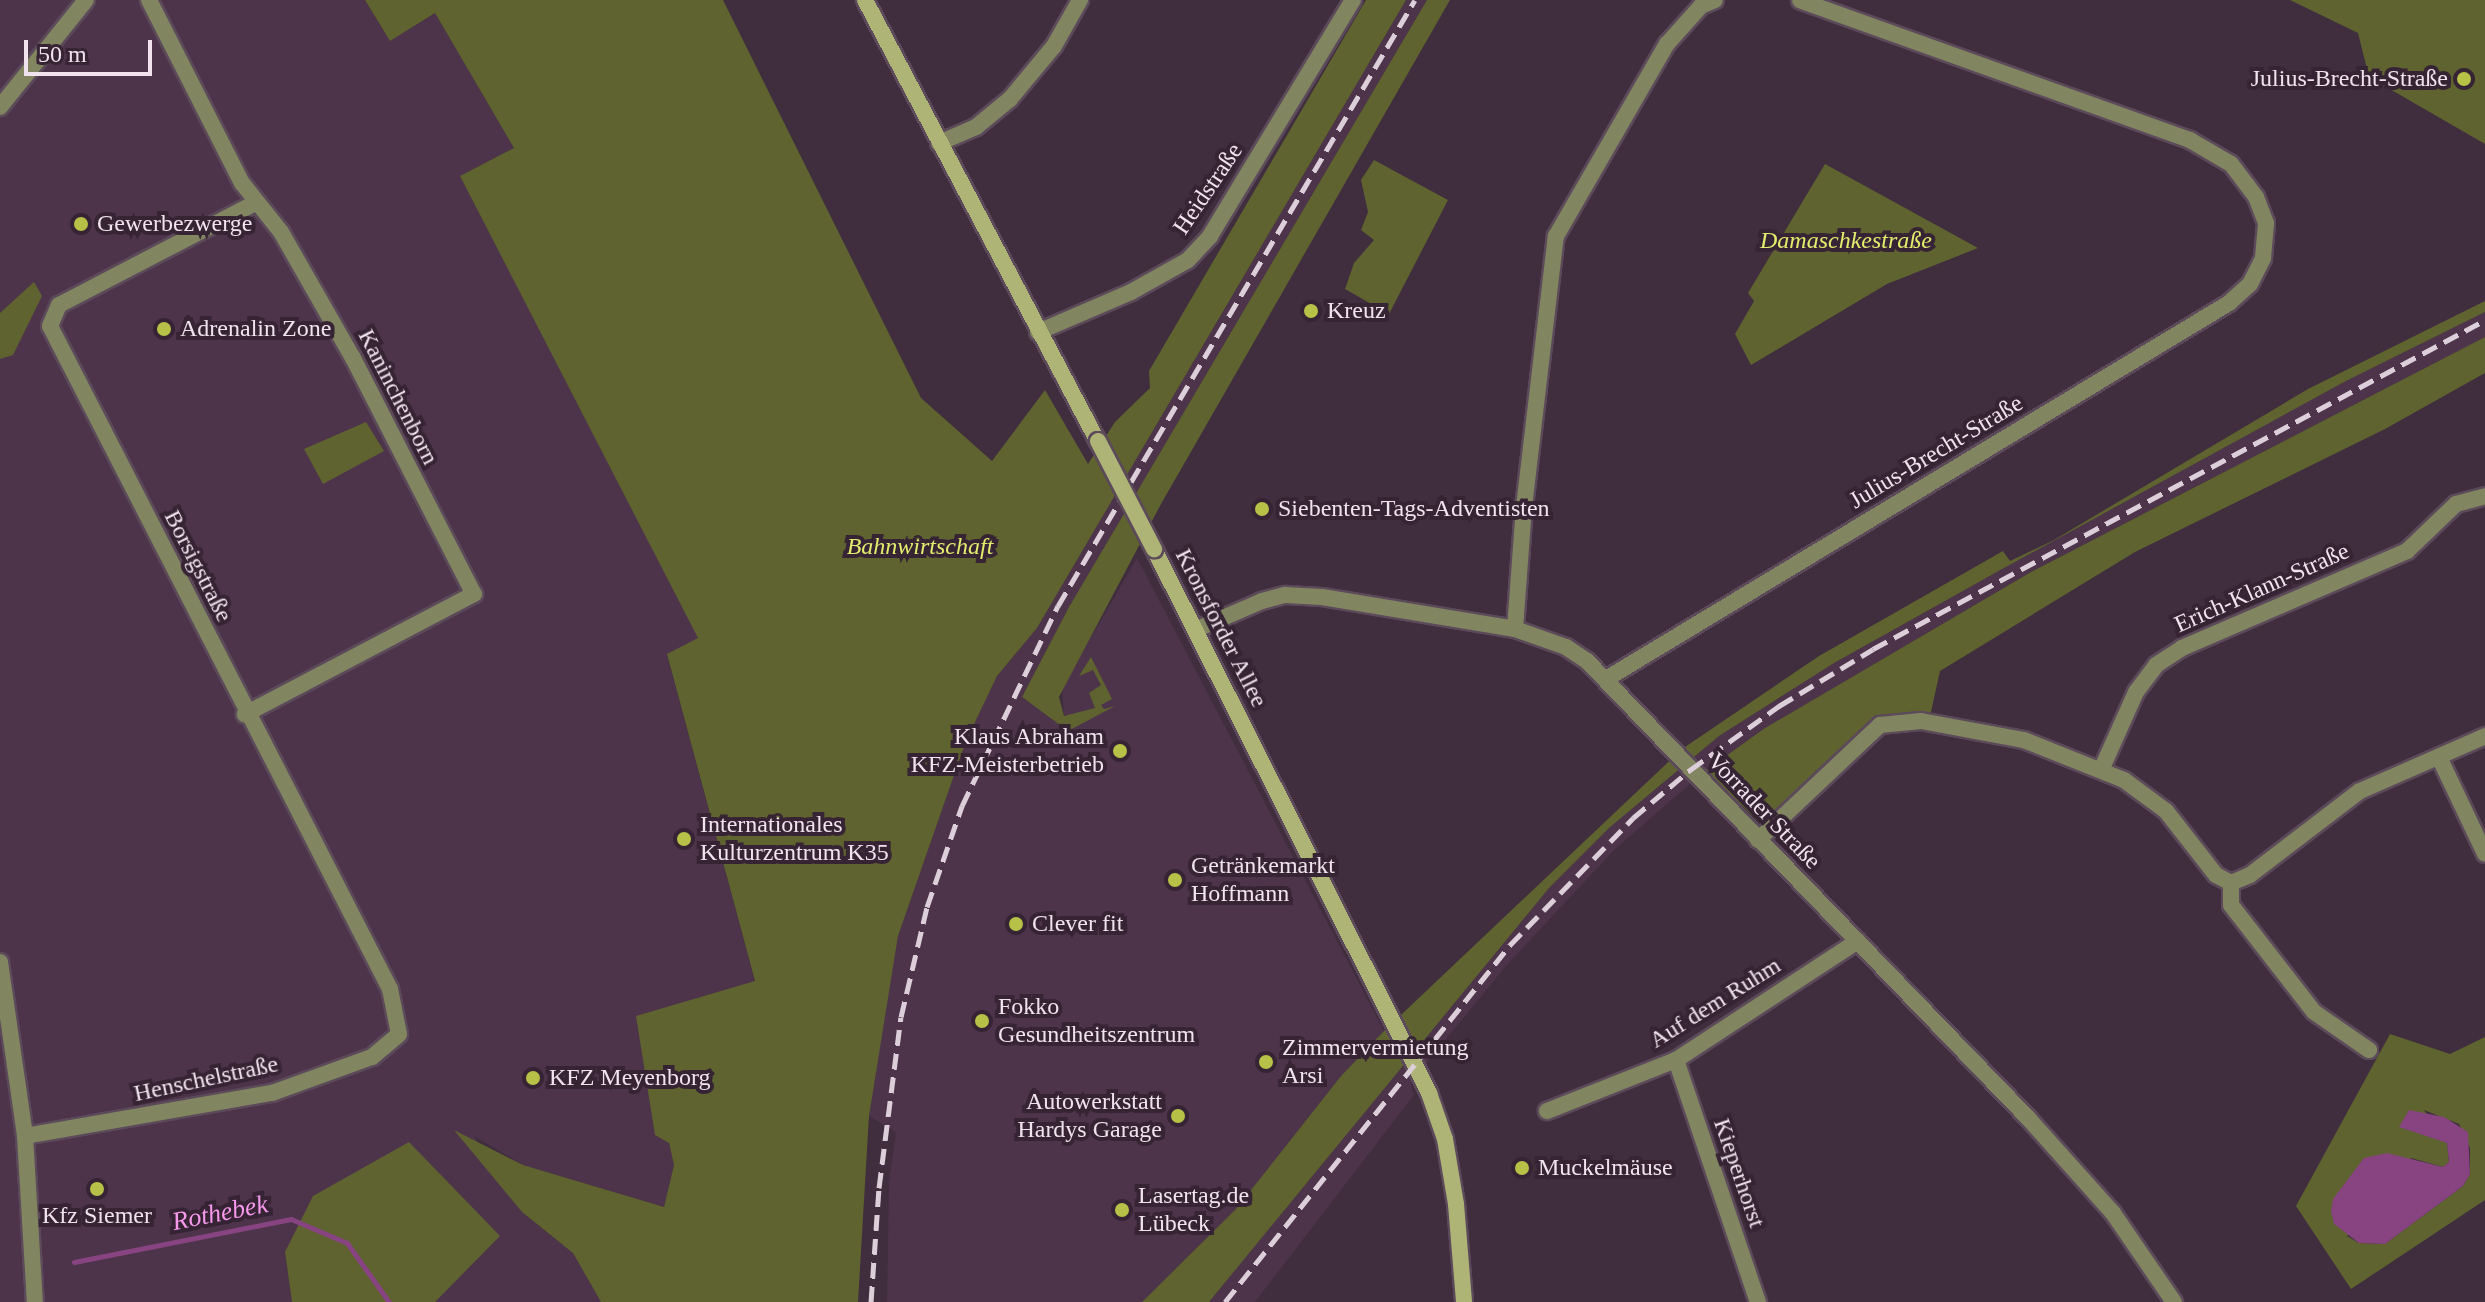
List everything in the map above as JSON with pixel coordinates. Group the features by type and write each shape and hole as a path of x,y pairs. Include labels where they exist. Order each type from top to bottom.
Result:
{"main road":[{"name":"Kronsforder Allee","path":"865,0 1154,549 1429,1093 1445,1139 1456,1204 1464,1302"}],"street":[{"path":"0,107 86,0"},
{"name":"Kaninchenborn","path":"149,0 242,183 281,232 353,358 474,594 245,714"},
{"path":"939,143 976,127 1010,99 1054,46 1080,0"},
{"name":"Heidstraße","path":"1038,332 1188,260 1210,236 1353,0"},
{"path":"1515,629 1556,236 1667,44 1701,6 1715,0"},
{"name":"Julius-Brecht-Straße","path":"1606,679 2229,303 2250,284 2263,258 2266,223 2256,197 2231,164 2190,140 1800,0"},
{"name":"Borsigstraße","path":"257,202 59,305 50,326 245,714 390,989 400,1019 399,1034 390,1047"},
{"name":"Erich-Klann-Straße","path":"2102,768 2136,692 2156,665 2182,648 2407,551 2456,504 2485,496"},
{"name":"Vorrader Straße","path":"1195,630 1285,595 1515,629 1566,647 1606,679 2113,1213 2174,1302"},
{"path":"1758,840 1880,725 1921,721 2024,740 2102,768 2166,811 2216,875 2231,883"},
{"path":"2231,883 2250,875 2360,791 2485,736"},
{"path":"2439,757 2485,854"},
{"path":"2231,883 2231,905 2314,1012 2369,1050"},
{"name":"Auf dem Ruhm","path":"1547,1111 1676,1060 1858,941"},
{"path":"0,967 25,1136 35,1302"},
{"name":"Henschelstraße","path":"25,1136 272,1093 329,1075 390,1047"},
{"name":"Kieperhorst","path":"1676,1060 1758,1302"}],"shaded area":[{"path":"0,0 365,0 390,41 435,13 514,148 460,176 699,638 667,655 755,982 669,1143 674,1165 664,1207 523,1165 474,1136 522,1212 573,1253 601,1302 435,1302 285,1252 292,1302 0,1302"},
{"path":"1406,0 1427,0 1069,607 1022,697 1068,731 1081,714 1064,716 1062,688 1137,558 1384,1031 1341,1076 1236,1209 1142,1302 887,1302 889,1182 896,1132 869,1116 878,1044 898,936 966,741 997,676 1037,628"},
{"path":"2485,312 2485,337 2031,572 1765,728 1705,771 1614,850 1505,967 1411,1082 1413,1096 1255,1302 1209,1302 1549,888 1609,828 1719,736 1834,663 2004,568 2346,381"},
{"path":"2409,1110 2444,1117 2468,1132 2470,1174 2463,1186 2385,1244 2359,1243 2334,1224 2331,1211 2333,1199 2364,1158 2387,1153 2443,1167 2449,1162 2447,1143 2399,1127"}],"green space":[{"name":"Bahnwirtschaft","path":"365,0 723,0 921,398 992,461 1045,390 1088,464 1115,422 1150,388 1149,371 1366,0 1406,0 1037,628 997,676 966,741 898,936 869,1116 858,1302 601,1302 573,1253 522,1212 454,1130 523,1165 664,1207 674,1165 669,1143 655,1135 636,1016 755,981 667,654 698,638 460,176 514,148 435,13 390,41"},
{"path":"1427,0 1450,0 1161,504 1059,697 1064,716 1095,708 1089,693 1101,685 1093,670 1079,676 1091,657 1112,699 1101,705 1104,709 1115,706 1068,731 1022,697 1069,607"},
{"path":"2290,0 2485,0 2485,144 2369,77 2358,33"},
{"path":"1374,160 1448,200 1389,314 1345,289 1354,263 1374,240 1361,230 1368,212 1361,180"},
{"name":"Damaschkestraße","path":"1825,164 1978,248 1887,284 1751,365 1735,334 1754,301 1748,293"},
{"path":"34,282 42,296 13,355 0,359 0,313"},
{"path":"2485,301 2485,312 2346,381 2004,568 1834,663 1719,736 1609,828 1549,888 1209,1302 1142,1302 1236,1209 1341,1076 1384,1031 1682,749 1819,656 2003,551 2010,561 2054,540 2308,389"},
{"path":"2485,337 2485,373 2385,429 2135,552 1940,671 1931,712 1878,719 1768,819 1757,820 1705,771 1765,728 2031,572"},
{"path":"366,422 384,451 323,484 304,449"},
{"path":"2390,1034 2450,1054 2485,1037 2485,1200 2351,1289 2296,1206","holes":["2424,1110 2459,1124 2470,1148 2470,1174 2463,1186 2385,1244 2359,1243 2347,1236 2411,1158 2443,1167 2449,1162 2447,1143"]},
{"path":"409,1142 500,1236 435,1302 292,1302 285,1252 313,1196"}],"waterway":[{"name":"Rothebek","path":"74,1262 291,1219 347,1243 389,1302"}],"railway":[{"path":"871,1302 879,1188 901,1017 927,907 962,806 1058,606 1415,0"},
{"path":"1225,1302 1510,945 1633,818 1690,770 1779,706 1873,649 2485,320"}],"place":[{"name":"Julius-Brecht-Straße","path":"2464,79"},
{"name":"Gewerbezwerge","path":"81,224"},
{"name":"Kreuz","path":"1311,311"},
{"name":"Adrenalin Zone","path":"164,329"},
{"name":"Siebenten-Tags-Adventisten","path":"1262,509"},
{"name":"Klaus Abraham KFZ-Meisterbetrieb","path":"1120,751"},
{"name":"Internationales Kulturzentrum K35","path":"684,839"},
{"name":"Getränkemarkt Hoffmann","path":"1175,880"},
{"name":"Clever fit","path":"1016,924"},
{"name":"Fokko Gesundheitszentrum","path":"982,1021"},
{"name":"Zimmervermietung Arsi","path":"1266,1062"},
{"name":"KFZ Meyenborg","path":"533,1078"},
{"name":"Autowerkstatt Hardys Garage","path":"1178,1116"},
{"name":"Muckelmäuse","path":"1522,1168"},
{"name":"Kfz Siemer","path":"97,1189"},
{"name":"Lasertag.de Lübeck","path":"1122,1210"}]}
